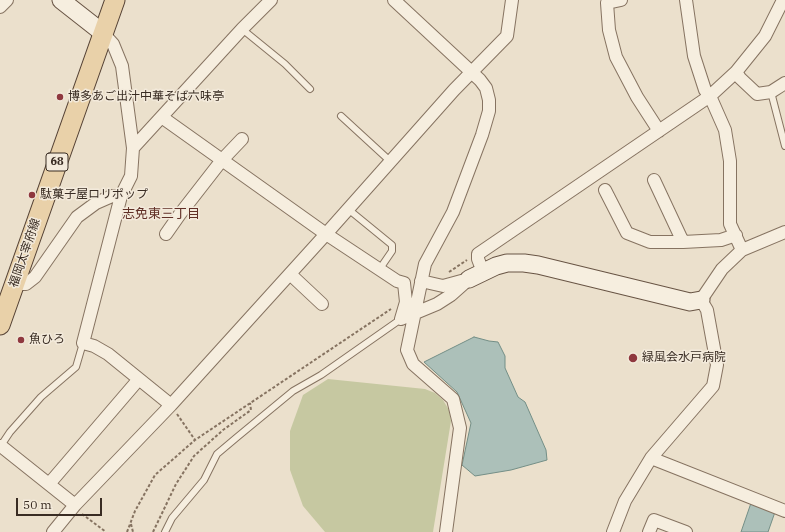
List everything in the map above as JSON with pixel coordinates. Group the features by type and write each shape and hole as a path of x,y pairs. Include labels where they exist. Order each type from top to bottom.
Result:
{"main road":[{"name":"福岡太宰府線","path":"2,317 115,0"}],"street":[{"path":"0,7 7,0"},
{"path":"61,0 102,33 113,44 122,66 133,148 131,176 121,196 83,343 94,346 108,354 171,405"},
{"path":"133,148 163,118 242,29 271,0"},
{"path":"394,0 471,71 486,88 489,111 482,135 453,212 425,264 427,283 414,314 407,350 413,364 453,399 460,428 446,532"},
{"path":"53,532 74,506 171,405 290,274 471,71 507,36 512,0"},
{"path":"621,0 607,1 609,30 616,57 637,98 660,131"},
{"path":"686,0 694,56 705,90 710,96 725,130 730,161 730,224 742,250"},
{"path":"402,319 437,304 451,295 476,275 478,254 710,96 736,72 765,36 783,0"},
{"path":"736,72 740,78 757,94 771,92 785,83"},
{"path":"163,118 326,234 379,270 397,281 404,283 406,302 402,319"},
{"path":"166,234 222,160 242,139"},
{"path":"654,180 683,242"},
{"path":"606,190 627,233 650,242 721,240 736,235"},
{"path":"14,284 26,284 35,277 77,217 96,204 112,196 121,196"},
{"path":"427,283 444,286 507,263 531,264 690,302 701,300 722,269 742,250 785,232"},
{"path":"290,274 322,304"},
{"path":"613,532 625,500 651,458 713,386 717,365 707,310 701,300"},
{"path":"49,484 139,379"},
{"path":"1,447 49,484 74,506"},
{"path":"651,458 785,511"},
{"path":"649,532 654,520 686,532"}],"lane":[{"path":"242,29 285,64 310,89"},
{"path":"771,92 785,146"},
{"path":"341,116 390,161"},
{"path":"348,209 392,245 392,251 379,270"},
{"path":"165,532 172,518 204,480 217,454 293,391 321,376 402,319"},
{"path":"1,447 10,432 41,397 76,367 83,343"}],"path":[{"path":"427,283 435,280 478,254"},
{"path":"127,532 135,511 155,475 195,440 378,318 406,302"},
{"path":"153,532 176,484 194,456 223,430 251,410 250,403"},
{"path":"171,405 195,440"},
{"path":"74,506 106,532"},
{"path":"130,523 133,532"}],"green space":[{"path":"328,379 425,389 435,393 443,400 449,410 451,421 433,532 325,532 303,506 290,470 290,431 303,395"}],"water":[{"path":"474,337 498,342 505,356 505,368 518,397 525,402 546,450 547,460 511,470 475,476 462,465 471,423 457,392 424,362"},
{"path":"751,503 775,512 768,532 741,532"}],"place":[{"name":"博多あご出汁中華そば六味亭","path":"60,97"},
{"name":"駄菓子屋ロリポップ","path":"32,195"},
{"name":"魚ひろ","path":"21,340"},
{"name":"緑風会水戸病院","path":"633,358"}],"district":[{"name":"志免東三丁目","path":"161,214"}]}
